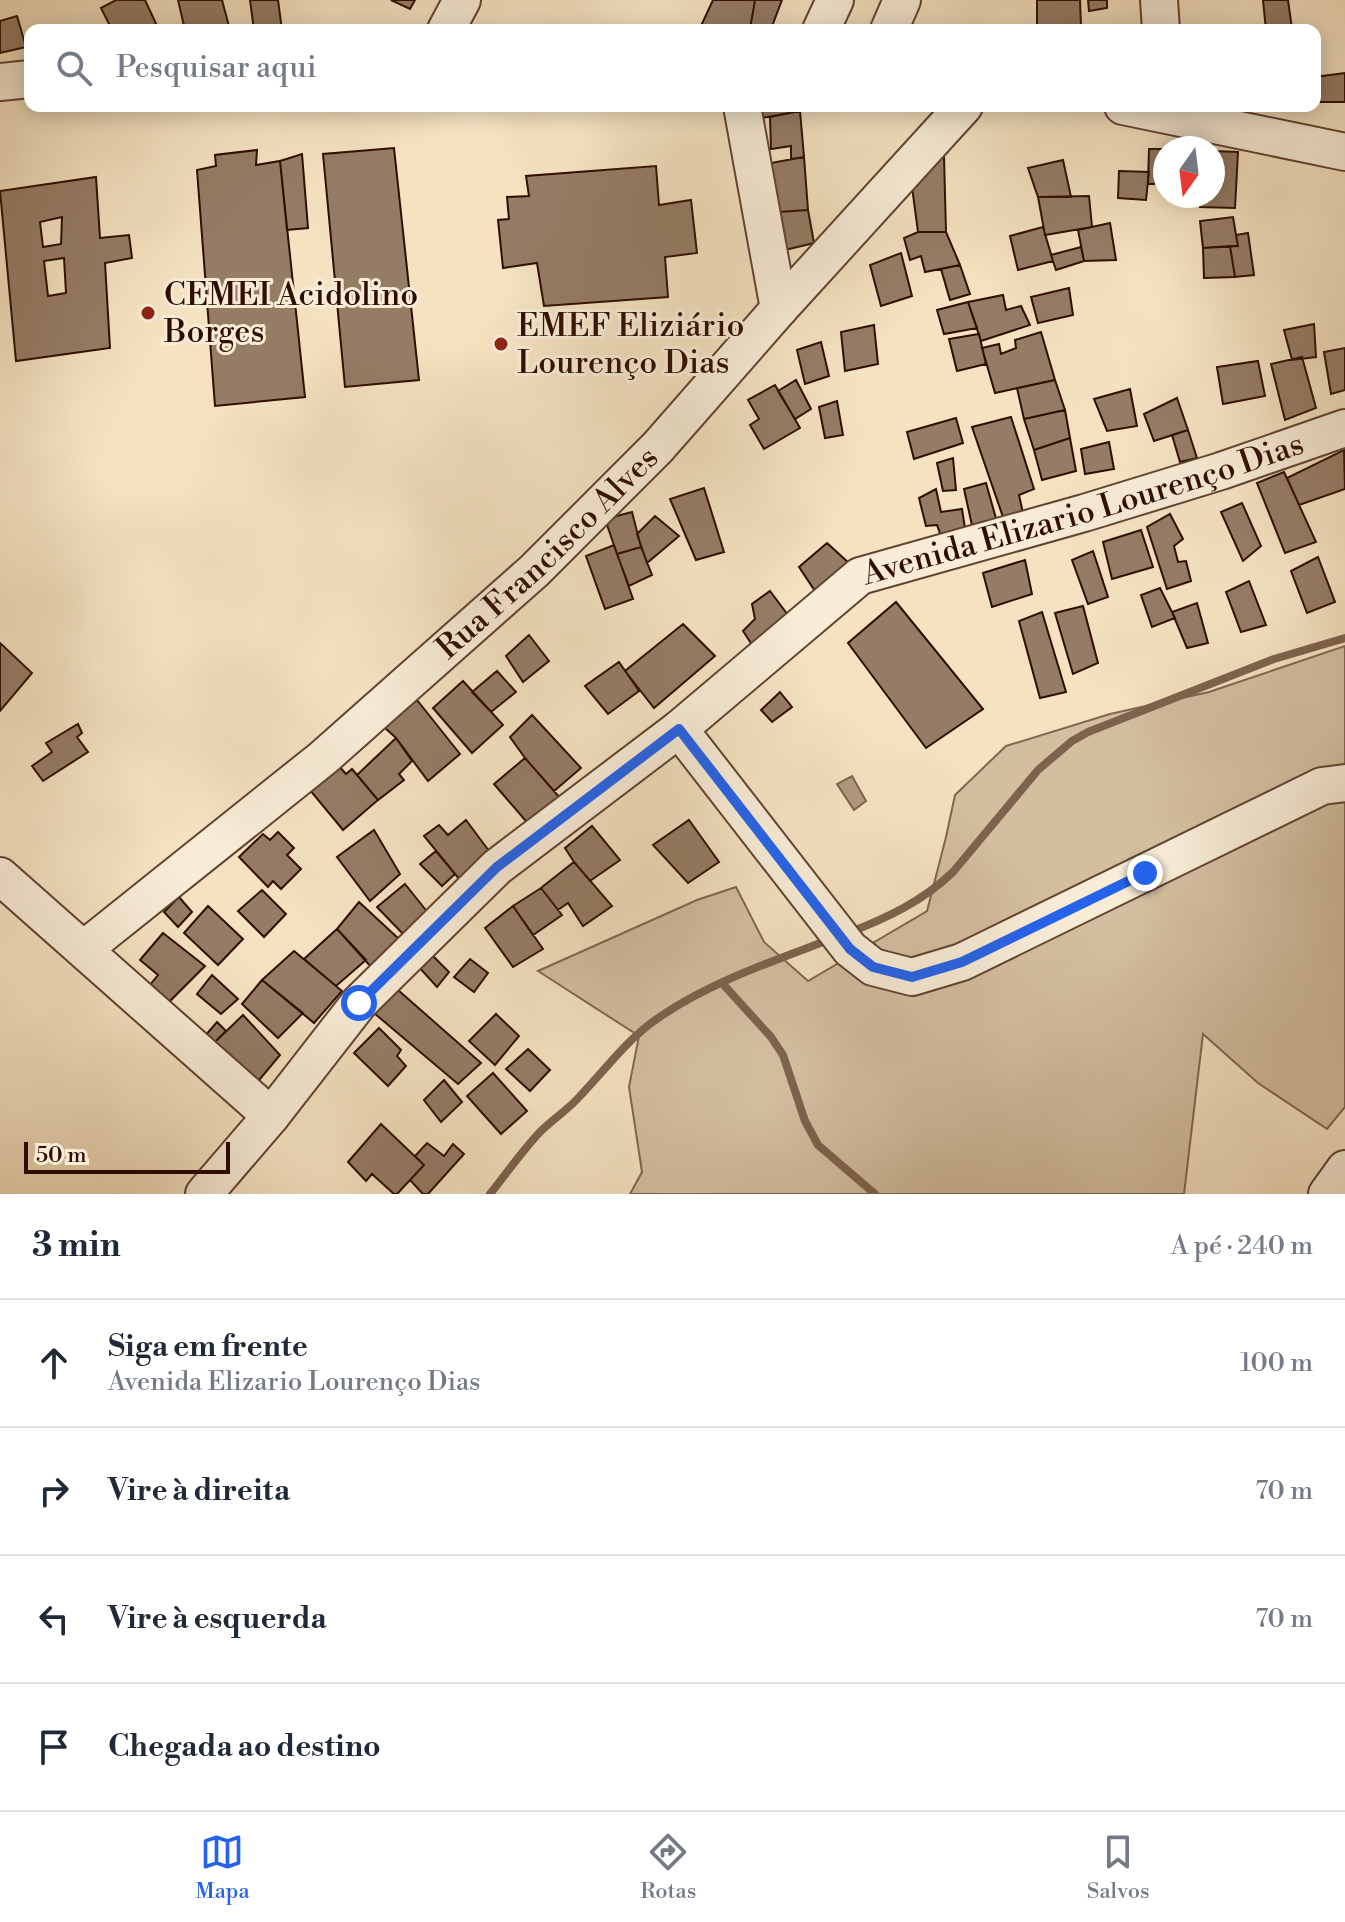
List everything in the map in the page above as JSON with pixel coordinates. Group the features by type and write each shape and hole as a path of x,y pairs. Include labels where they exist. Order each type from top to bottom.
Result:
{"street":[{"path":"449,24 462,0"},
{"path":"824,24 835,0"},
{"path":"892,24 902,0"},
{"path":"1159,0 1161,24"},
{"path":"0,82 24,80"},
{"path":"743,112 779,309"},
{"name":"Rua Francisco Alves","path":"84,949 323,758 534,571 658,447 959,112"},
{"path":"1174,112 1345,152"},
{"name":"Avenida Elizario Lourenço Dias","path":"204,1194 271,1116 359,1003 497,867 679,729 860,576 1084,513 1221,471 1345,428"},
{"path":"679,729 850,949 873,967 912,977 962,962 1322,786 1345,783"},
{"path":"0,876 271,1116"},
{"path":"1327,1194 1345,1169"}],"shaded area":[{"path":"1345,646 1345,1107 1327,1129 1258,1083 1203,1034 1184,1194 630,1194 642,1172 629,1087 639,1036 538,971 697,900 736,887 764,942 808,981 927,911 955,795 1006,746 1110,714 1209,692"},
{"path":"852,776 866,801 854,810 837,784"}],"building":[{"path":"116,0 145,0 156,24 109,24 101,8"},
{"path":"178,0 222,0 228,24 184,24"},
{"path":"250,0 278,0 281,24 253,24"},
{"path":"391,0 415,0 410,9"},
{"path":"713,0 755,0 751,24 702,24"},
{"path":"755,0 782,0 773,24 751,24"},
{"path":"1037,0 1080,0 1081,24 1037,24"},
{"path":"1088,0 1107,0 1107,8 1089,11"},
{"path":"1263,0 1288,0 1291,24 1265,24"},
{"path":"17,16 24,47 0,53 0,21"},
{"path":"1345,73 1345,102 1321,102 1321,76"},
{"path":"755,112 795,112 757,119"},
{"path":"800,112 804,157 791,159 791,146 771,149 770,117"},
{"path":"394,148 419,380 345,387 323,154"},
{"path":"1149,149 1153,149 1153,184 1148,184"},
{"path":"257,150 256,165 280,161 305,397 215,406 197,170 216,166 215,155"},
{"path":"1225,151 1238,152 1235,208 1225,208"},
{"path":"302,154 308,228 287,230 280,161"},
{"path":"944,156 946,232 918,232 912,187 926,160"},
{"path":"804,157 808,210 778,212 771,163"},
{"path":"1063,160 1071,197 1038,197 1028,168"},
{"path":"656,166 659,205 691,200 697,253 665,257 668,297 544,306 537,263 503,268 498,220 509,219 507,197 529,196 526,176"},
{"path":"1119,171 1149,172 1146,200 1118,198"},
{"path":"96,177 100,238 129,235 132,258 105,263 110,348 16,361 0,191","holes":["62,217 61,244 43,247 40,222","64,258 66,293 48,296 44,261"]},
{"path":"1089,196 1092,227 1045,235 1038,197"},
{"path":"808,210 814,243 777,252 778,212"},
{"path":"1233,217 1238,246 1203,248 1200,221"},
{"path":"1110,223 1116,260 1084,261 1078,230"},
{"path":"1043,227 1053,261 1018,270 1010,236"},
{"path":"918,232 946,232 960,265 925,272 921,256 910,260 904,238"},
{"path":"1248,233 1254,275 1235,277 1230,246 1238,246 1236,235"},
{"path":"1230,246 1235,277 1204,278 1203,248"},
{"path":"1081,247 1084,261 1056,270 1051,255"},
{"path":"901,253 912,296 881,306 870,265"},
{"path":"960,265 970,294 950,300 941,269"},
{"path":"1069,288 1073,315 1038,323 1031,297"},
{"path":"1003,295 1006,310 1021,306 1030,325 981,341 968,302"},
{"path":"968,302 977,328 944,334 937,310"},
{"path":"1314,324 1316,357 1292,360 1284,330"},
{"path":"874,325 878,364 845,371 841,332"},
{"path":"1041,332 1055,380 995,393 982,348 999,344 1001,354 1016,348 1015,340"},
{"path":"979,334 986,364 957,371 949,339"},
{"path":"821,342 829,376 805,384 797,350"},
{"path":"1345,348 1345,390 1331,394 1324,352"},
{"path":"1302,357 1316,408 1285,420 1271,364"},
{"path":"1258,361 1265,396 1223,404 1217,367"},
{"path":"796,380 811,409 795,419 778,391"},
{"path":"1055,380 1065,410 1024,419 1017,388"},
{"path":"775,385 800,428 764,449 750,425 759,419 748,400"},
{"path":"1130,389 1137,426 1107,431 1094,399"},
{"path":"1177,398 1188,430 1154,441 1144,414"},
{"path":"837,401 843,435 825,438 819,407"},
{"path":"1065,410 1070,438 1034,450 1024,419"},
{"path":"1011,417 1034,489 1019,495 1023,513 1004,520 972,427"},
{"path":"956,418 963,443 914,459 907,432"},
{"path":"1188,430 1197,458 1180,462 1172,435"},
{"path":"1070,438 1076,471 1042,480 1034,450"},
{"path":"1109,442 1114,469 1085,474 1081,449"},
{"path":"1344,450 1345,489 1299,505 1287,478"},
{"path":"953,458 956,490 943,491 937,463"},
{"path":"1284,472 1316,542 1285,553 1257,483"},
{"path":"986,483 997,522 973,530 964,489"},
{"path":"704,488 724,552 696,560 670,499"},
{"path":"936,489 941,512 962,509 966,535 942,539 937,525 926,526 919,498"},
{"path":"1242,503 1261,546 1243,561 1221,512"},
{"path":"632,512 641,547 617,554 605,519"},
{"path":"1170,514 1183,539 1174,546 1178,562 1186,561 1191,581 1167,589 1147,527"},
{"path":"655,516 679,536 647,563 637,534"},
{"path":"1141,530 1153,567 1112,579 1103,542"},
{"path":"827,543 851,565 815,591 799,567"},
{"path":"614,545 633,599 605,609 586,556"},
{"path":"641,547 652,575 629,586 617,554"},
{"path":"1093,551 1108,597 1088,604 1072,560"},
{"path":"1318,557 1335,602 1307,613 1291,571"},
{"path":"1025,560 1032,594 992,607 983,573"},
{"path":"1249,581 1266,625 1241,632 1226,592"},
{"path":"1160,588 1175,618 1152,627 1141,595"},
{"path":"770,591 791,619 756,651 743,631 755,619 752,604"},
{"path":"896,602 983,709 926,748 848,643"},
{"path":"1197,603 1208,643 1187,648 1172,612"},
{"path":"1083,606 1098,663 1073,674 1055,613"},
{"path":"1042,612 1066,692 1040,698 1019,621"},
{"path":"683,624 715,656 654,708 625,671"},
{"path":"529,635 549,661 523,682 506,656"},
{"path":"0,643 32,673 0,711"},
{"path":"619,662 639,691 608,714 585,686"},
{"path":"497,671 516,692 491,712 472,692"},
{"path":"463,681 503,725 472,753 433,708"},
{"path":"780,692 792,707 772,722 761,710"},
{"path":"417,700 460,754 428,781 396,738 383,726"},
{"path":"532,715 581,768 554,791 510,737"},
{"path":"78,724 82,733 77,737 88,752 43,781 32,766 52,752 46,743"},
{"path":"396,738 412,761 399,774 404,780 378,800 357,775"},
{"path":"525,758 560,798 531,827 494,784"},
{"path":"338,765 346,774 352,769 378,800 343,830 309,789"},
{"path":"466,820 492,855 460,880 424,836 439,825 448,835"},
{"path":"689,820 719,862 688,883 653,845"},
{"path":"592,826 620,860 590,881 565,848"},
{"path":"374,830 400,874 370,901 337,857"},
{"path":"278,832 294,848 287,855 301,869 281,889 273,881 268,887 239,857 263,834 270,840"},
{"path":"436,851 455,874 442,886 420,864"},
{"path":"574,862 612,906 583,926 568,903 558,910 541,888"},
{"path":"405,884 429,914 403,934 377,907"},
{"path":"541,888 562,915 533,935 513,906"},
{"path":"262,890 286,914 264,937 238,911"},
{"path":"179,897 192,912 178,927 164,912"},
{"path":"359,902 399,939 372,968 337,929"},
{"path":"208,906 243,939 218,965 184,933"},
{"path":"513,906 543,949 513,967 485,928"},
{"path":"337,929 366,960 336,986 304,959"},
{"path":"163,933 205,966 169,1002 150,985 158,975 140,960"},
{"path":"294,951 342,991 314,1023 262,980"},
{"path":"431,954 449,972 437,987 418,966"},
{"path":"470,959 488,973 474,992 454,977"},
{"path":"212,975 238,999 221,1014 197,994"},
{"path":"262,980 303,1013 278,1038 242,1004"},
{"path":"398,990 481,1063 458,1084 374,1013"},
{"path":"496,1014 519,1036 495,1065 469,1041"},
{"path":"243,1015 280,1055 255,1085 214,1043"},
{"path":"217,1022 226,1031 214,1043 204,1037"},
{"path":"379,1028 401,1050 397,1056 406,1066 388,1086 354,1053"},
{"path":"528,1049 550,1070 530,1091 506,1069"},
{"path":"493,1073 527,1111 501,1134 467,1096"},
{"path":"444,1080 462,1102 441,1122 424,1100"},
{"path":"381,1124 424,1165 397,1194 372,1174 366,1181 348,1162"},
{"path":"427,1143 444,1156 453,1144 464,1154 428,1194 423,1194 410,1180 424,1165 415,1156"}],"waterway":[{"path":"848,933 904,908 953,872 1038,770 1072,741 1274,659 1345,638"},
{"path":"490,1194 540,1132 654,1021 717,985 831,939"},
{"path":"722,983 771,1037 783,1055 805,1121 818,1145 875,1194"}],"place":[{"name":"CEMEI Acidolino Borges","path":"148,313"},
{"name":"EMEF Eliziário Lourenço Dias","path":"501,344"}],"route":[{"path":"359,1003 497,867 679,729 850,949 873,967 912,977 962,962 1145,873"}]}
